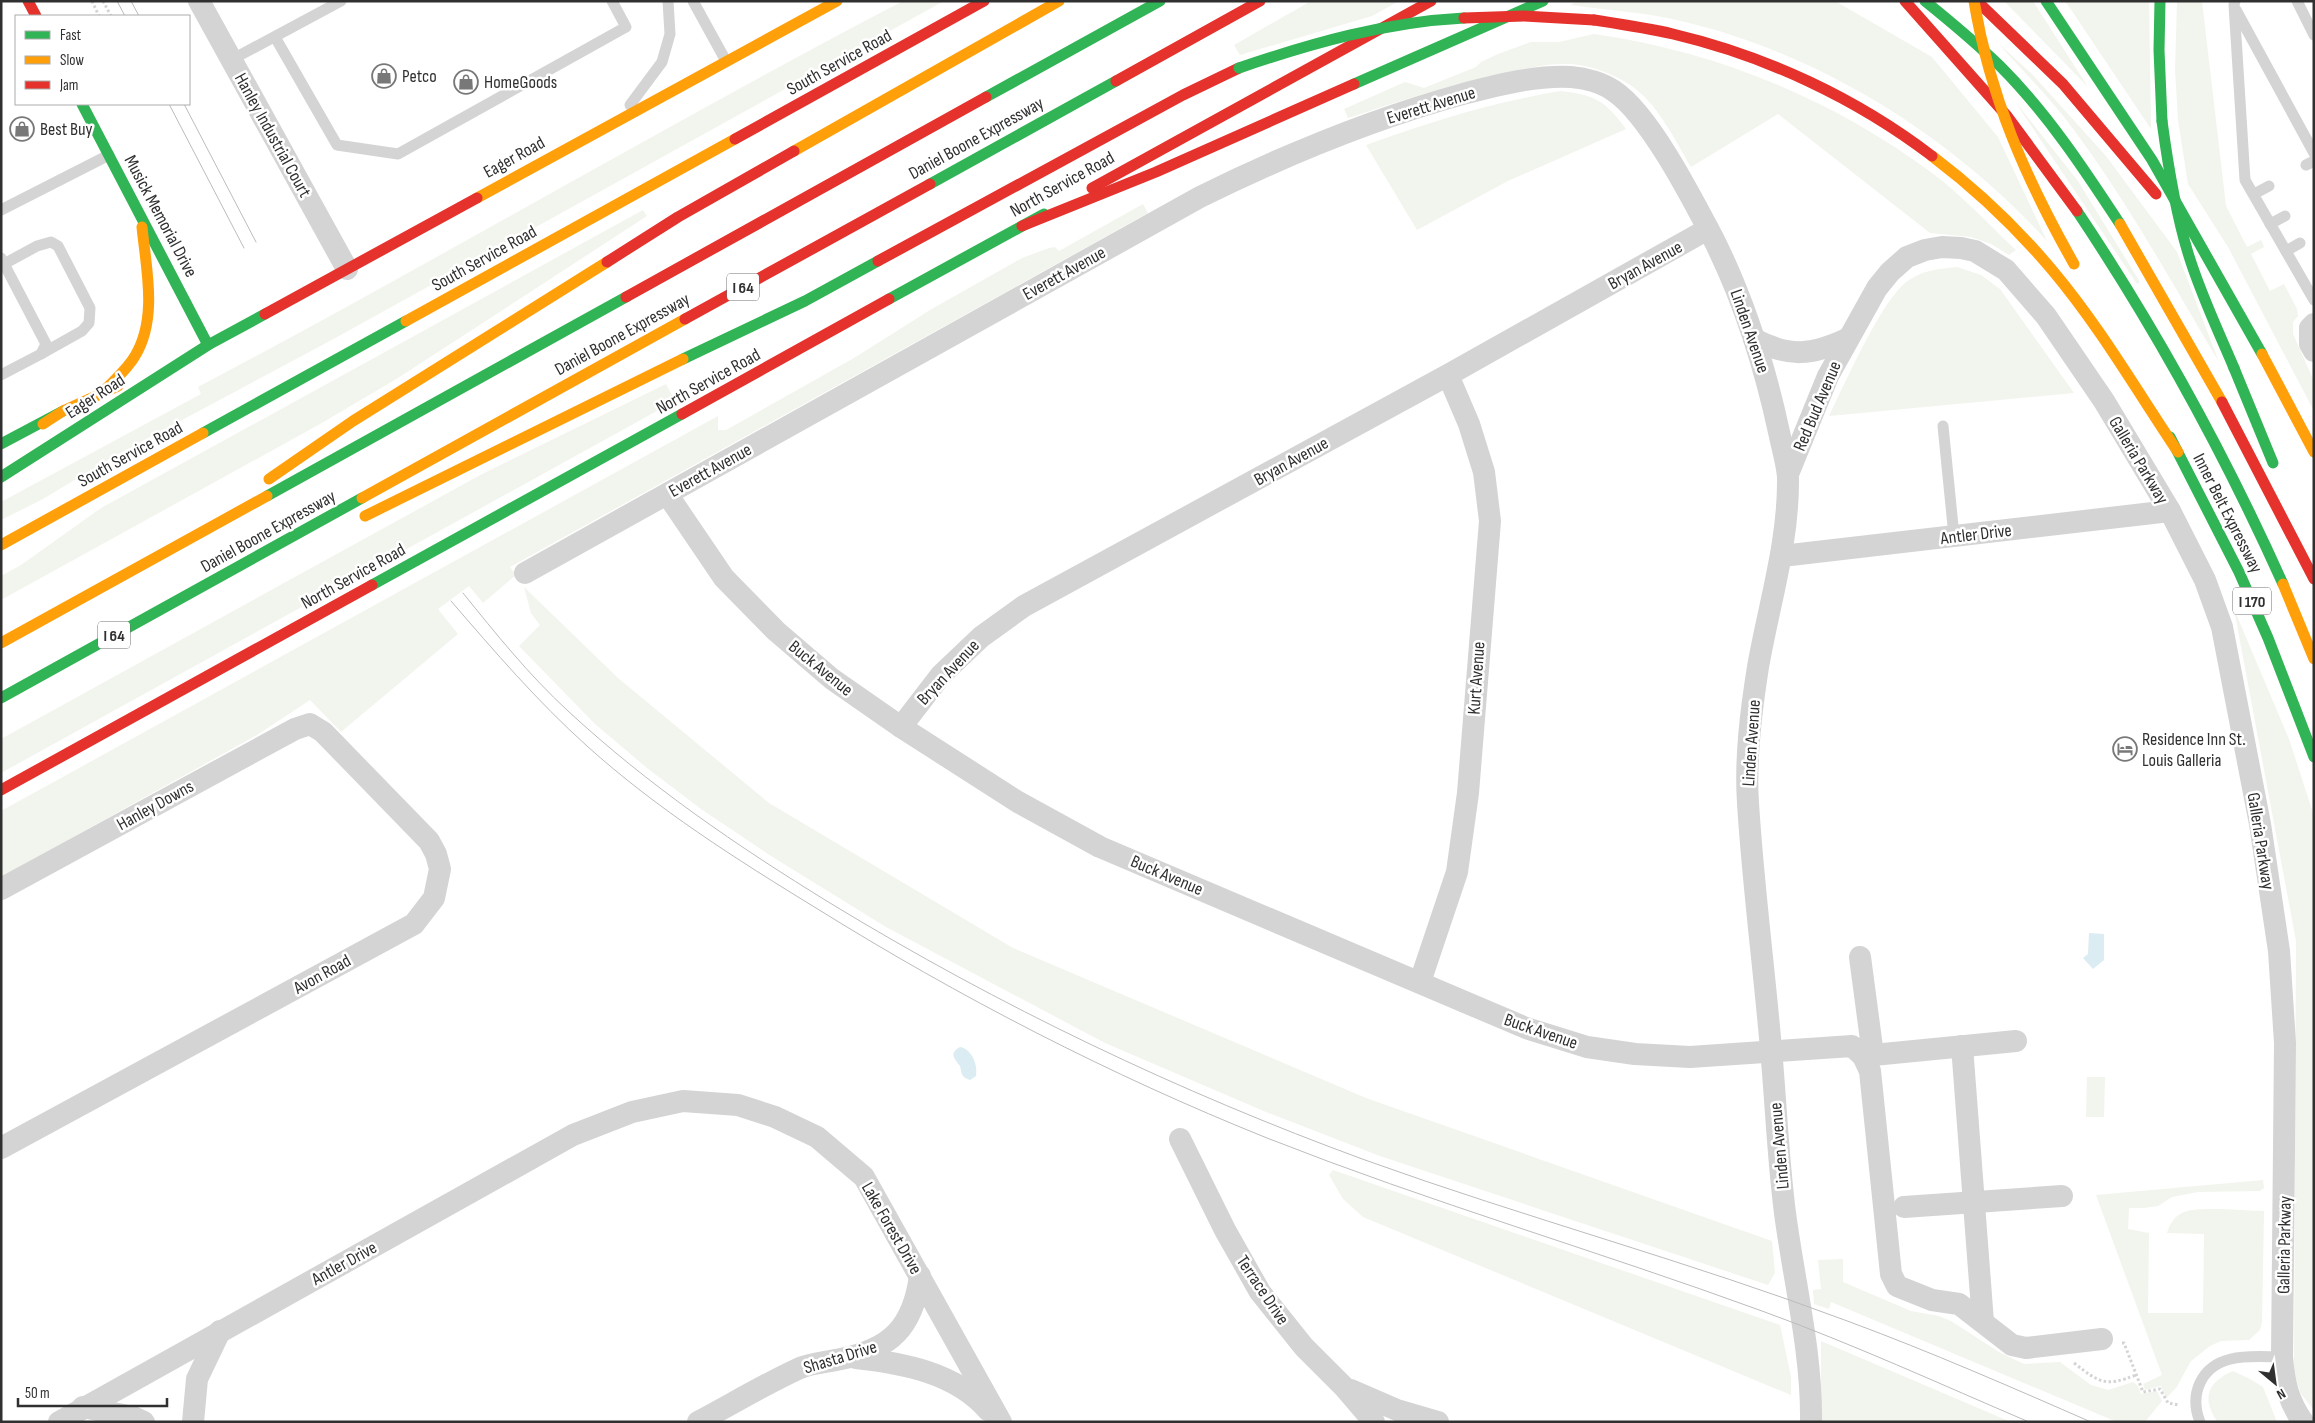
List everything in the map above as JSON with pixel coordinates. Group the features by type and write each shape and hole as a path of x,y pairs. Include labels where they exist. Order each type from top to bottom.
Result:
{"main road":[{"path":"28,1 35,15"},
{"name":"Eager Road","path":"1,477 208,345 837,1"},
{"name":"South Service Road","path":"1,545 984,1"},
{"path":"199,534 256,488 345,426 528,314 678,216 1059,1"},
{"name":"Daniel Boone Expressway","path":"1,643 1160,1"},
{"name":"Daniel Boone Expressway","path":"1,698 1260,1"},
{"name":"North Service Road","path":"1,790 1431,1"},
{"path":"1022,226 1165,168 1543,1"},
{"path":"1905,1 1973,75 2063,190 2133,302 2232,477 2287,593 2314,659"},
{"path":"1925,1 1994,59 2047,117 2092,180 2152,278 2239,432 2314,579"},
{"path":"1975,1 2063,84 2156,194 2210,265"},
{"path":"1975,1 1977,28 2005,123 2024,172 2076,268"},
{"path":"2046,1 2152,160 2274,375 2314,452"},
{"path":"2160,1 2159,50 2162,121 2169,169 2185,240 2212,318 2278,475"},
{"path":"351,522 581,408 806,301 1183,95 1239,68 1325,41 1408,22 1449,18 1514,16 1594,20 1682,36 1794,74 1865,111 1938,160 1998,211 2034,248 2098,330 2178,452"},
{"name":"Musick Memorial Drive","path":"83,105 208,345"},
{"path":"102,393 136,355 145,332 148,314 141,215"},
{"name":"Eager Road","path":"1,451 64,411 208,345"},
{"path":"2132,360 2178,452"},
{"path":"1,444 64,411"},
{"name":"Inner Belt Expressway","path":"2178,452 2239,572 2268,638 2314,757"},
{"path":"2291,510 2314,569"},
{"path":"228,574 300,547"}],"street":[{"name":"Hanley Industrial Court","path":"199,1 347,269"},
{"name":"Everett Avenue","path":"525,573 1200,197 1257,169 1345,133 1418,107 1484,89 1542,78 1576,77 1603,84 1617,92 1630,105"},
{"name":"Linden Avenue","path":"1630,105 1658,141 1708,229 1729,271 1770,389 1788,474 1782,556 1756,683 1749,730 1748,789 1785,1210 1806,1349 1811,1420"},
{"name":"Bryan Avenue","path":"901,727 954,662 981,637 1024,606 1448,375 1708,229"},
{"name":"Red Bud Avenue","path":"1788,474 1828,376 1877,288 1890,272 1907,257 1925,250 1942,247"},
{"name":"Galleria Parkway","path":"1942,247 1976,251 2006,270 2046,316 2104,401 2170,511 2205,580 2222,627 2260,824 2279,951 2285,1043 2282,1357 2284,1380 2288,1396 2303,1422"},
{"path":"2314,324 2310,328 2310,344 2314,351"},
{"name":"Red Bud Avenue","path":"1754,339 1780,350 1803,353 1825,349 1847,339"},
{"name":"Kurt Avenue","path":"1420,982 1457,872 1468,793 1490,521 1484,472 1469,424 1448,375"},
{"name":"Buck Avenue","path":"667,494 724,578 776,631 832,679 901,727 1018,802 1100,847 1526,1028 1588,1047 1634,1054 1690,1057 1852,1046 1868,1055"},
{"name":"Antler Drive","path":"1782,556 2170,511"},
{"name":"Hanley Downs","path":"1,889 295,728 310,724"},
{"name":"Avon Road","path":"3,1142 414,924 425,912 434,898 440,868 429,840 323,732 310,724"},
{"path":"1860,957 1868,1055 1891,1274 1897,1286 1932,1300 1959,1304 2012,1345 2026,1348 2102,1339"},
{"path":"1868,1055 2016,1041"},
{"path":"1962,1046 1983,1322"},
{"name":"Lake Forest Drive","path":"632,1112 683,1102 738,1104 775,1116 817,1137 864,1177 999,1422"},
{"name":"Antler Drive","path":"59,1422 573,1135 632,1112"},
{"name":"Terrace Drive","path":"1180,1139 1225,1230 1260,1292 1304,1347 1346,1388 1374,1422"},
{"path":"1904,1207 2062,1196"},
{"name":"Shasta Drive","path":"698,1422 802,1367 850,1357 879,1348 894,1337 906,1321 917,1299 920,1276"},
{"path":"193,1422 197,1379 220,1331"},
{"path":"850,1357 893,1362 953,1382 979,1400 999,1422"},
{"path":"1346,1388 1397,1410 1438,1422"},
{"path":"83,1407 125,1415 144,1422"}],"lane":[{"path":"231,60 341,1"},
{"path":"275,37 337,144 398,154 626,27 612,1"},
{"path":"620,120 662,62 670,34 668,1"},
{"path":"693,1 726,61"},
{"path":"2297,1 2314,34"},
{"path":"2234,3 2314,153"},
{"path":"2234,3 2246,180 2286,251 2309,281 2314,300"},
{"path":"1,210 109,155"},
{"path":"2254,194 2269,186"},
{"path":"2270,224 2285,216"},
{"path":"1,375 41,354 82,331 90,323 90,308 58,246 51,242 3,261 46,344 41,354"},
{"path":"2286,251 2300,243"},
{"path":"1943,426 1954,536"},
{"path":"2200,1422 2195,1409 2196,1393 2203,1376 2218,1364 2233,1358 2282,1357"}],"path":[{"path":"92,1 99,15"},
{"path":"103,1 110,15"},
{"path":"2067,1343 2070,1356 2074,1362 2099,1380 2110,1383 2136,1375"},
{"path":"2126,1350 2143,1392 2160,1388 2168,1402 2178,1405"}],"shaded area":[{"path":"903,1 944,1 339,336 111,458 43,499 1,520 1,502 201,394 198,387 287,340 726,96"},
{"path":"1311,1 1399,1 1372,16 1240,55 1234,45"},
{"path":"1579,1 1835,1 1932,57 1998,137 2047,241 2008,201 1964,163 1918,129 1869,97 1818,70 1765,47 1712,29 1657,16 1570,5"},
{"path":"2004,1 2033,1 2088,87"},
{"path":"2065,1 2149,1 2151,129 2072,11"},
{"path":"2177,1 2202,1 2226,206 2247,247 2261,240 2264,247 2251,254 2270,291 2284,284 2297,309 2298,316 2293,322 2293,334 2314,381 2314,411 2228,247 2188,184 2178,120 2175,70"},
{"path":"1594,34 1684,52 1771,82 1813,101 1854,122 1894,146 1932,173 1964,200 2016,250 2009,255 1991,244 1971,237 1930,233 1778,114 1691,167 1664,121 1638,91 1613,75 1582,65 1543,65 1486,77 1426,93 1348,118 1344,109 1405,82 1424,88 1476,67 1481,62 1498,54 1531,42 1559,42"},
{"path":"1998,43 2032,74 2106,156 2177,252 2219,362 2126,206 2086,146 2064,117"},
{"path":"1560,91 1591,97 1605,105 1626,129 1508,181 1417,230 1366,145 1462,113"},
{"path":"2014,100 2078,181 2140,282 2137,284"},
{"path":"1143,204 1148,213 510,567 516,575 483,603 469,586 438,609 458,634 341,732 310,700 257,735 1,877 1,811 718,416 718,430 726,430 854,358 930,310 1022,258 1049,248 1055,247 1059,251"},
{"path":"643,210 647,216 398,378 320,424 1,600 1,576 21,565 101,508"},
{"path":"1957,267 1981,275 2000,289 2074,393 1829,416 1876,322 1899,289 1909,280 1920,274 1932,270"},
{"path":"666,384 675,401 1,773 1,739 482,474"},
{"path":"524,587 618,678 769,803 1013,948 1366,1098 1772,1241 1775,1273 1768,1285 1380,1156 1266,1112 1105,1043 886,927 771,856 701,809 647,768 595,724 519,646 540,625 531,613"},
{"path":"2234,609 2289,739 2314,816 2314,1410 2301,1394 2294,1373 2296,941"},
{"path":"2089,933 2104,934 2104,960 2093,969 2083,958 2088,954"},
{"path":"960,1047 971,1054 975,1063 976,1076 970,1080 962,1075 960,1066 954,1056 955,1051"},
{"path":"2087,1077 2105,1077 2104,1117 2086,1117"},
{"path":"1333,1170 1780,1325 1791,1377 1791,1395 1363,1217 1343,1199 1329,1175"},
{"path":"2263,1180 2264,1188 2260,1191 2198,1192 2172,1197 2158,1206 2129,1208 2128,1229 2149,1233 2148,1313 2203,1313 2204,1234 2167,1233 2175,1218 2184,1212 2200,1209 2264,1211 2262,1322 2260,1330 2249,1340 2221,1341 2210,1346 2191,1361 2176,1388 2166,1398 2161,1386 2145,1390 2143,1384 2162,1375 2096,1195"},
{"path":"1843,1259 1843,1282 1911,1311 1939,1316 1951,1321 1999,1352 2024,1364 2060,1362 2091,1385 2108,1390 2133,1382 2138,1386 2141,1394 2157,1391 2162,1401 2145,1422 2117,1422 1831,1302 1829,1309 1814,1304 1813,1290 1821,1289 1818,1260"},
{"path":"1821,1341 2011,1422 1821,1422"},
{"path":"2233,1371 2263,1387 2277,1422 2217,1421 2209,1405 2210,1391 2218,1380"}],"tram line":[{"path":"117,1 124,15"},
{"path":"131,1 138,15"},
{"path":"170,105 244,248"},
{"path":"185,105 256,242"},
{"path":"463,593 513,654 568,711 630,764 694,813 727,837 830,903 894,941 1025,1012 1159,1076 1296,1134 1426,1181 1790,1300 1911,1345 2091,1422"},
{"path":"451,601 551,712 614,769 669,812 756,871 870,941 1036,1033 1150,1088 1267,1138 1390,1184 1762,1311 1863,1351 2029,1422"}],"traffic: fast":[{"path":"986,97 1160,1"},
{"path":"1354,84 1543,1"},
{"path":"1925,1 1982,49 2034,103 2064,142 2120,224"},
{"path":"2046,1 2152,160 2262,354"},
{"path":"2160,1 2159,50 2162,121"},
{"path":"1239,68 1294,50 1350,35 1406,24 1464,18"},
{"path":"930,184 1116,81"},
{"path":"83,105 208,345"},
{"path":"2162,121 2172,188 2188,253 2234,368"},
{"path":"2077,211 2134,301 2188,393 2261,536 2283,584"},
{"path":"889,299 1044,214"},
{"path":"683,359 805,301 878,261"},
{"path":"267,496 626,297"},
{"path":"1,477 208,345 265,314"},
{"path":"203,433 406,321"},
{"path":"2234,368 2273,463"},
{"path":"1,444 63,411"},
{"path":"372,585 682,414"},
{"path":"2170,437 2239,572 2268,638 2314,757"},
{"path":"1,698 362,498"}],"traffic: slow":[{"path":"477,198 837,1"},
{"path":"794,151 1059,1"},
{"path":"1974,1 1990,71 2012,137 2040,201 2074,264"},
{"path":"406,321 735,139"},
{"path":"1932,156 1996,210 2053,271 2087,314 2178,452"},
{"path":"2120,224 2222,402"},
{"path":"102,393 132,361 142,341 146,326 149,293 142,227"},
{"path":"269,479 353,421 607,262"},
{"path":"362,498 685,319"},
{"path":"2262,354 2314,452"},
{"path":"365,516 683,359"},
{"path":"43,424 63,411 118,386"},
{"path":"1,545 203,433"},
{"path":"1,643 267,496"},
{"path":"2283,584 2314,659"}],"traffic: jam":[{"path":"28,1 35,15"},
{"path":"735,139 984,1"},
{"path":"1116,81 1260,1"},
{"path":"1092,188 1431,1"},
{"path":"1905,1 2007,116 2077,211"},
{"path":"1977,1 2063,84 2156,194"},
{"path":"1464,18 1524,16 1594,20"},
{"path":"1594,20 1673,34 1708,43 1776,67 1809,81 1873,116 1932,156"},
{"path":"878,261 1183,95 1239,68"},
{"path":"1022,226 1156,172 1354,84"},
{"path":"626,297 986,97"},
{"path":"607,262 678,217 794,151"},
{"path":"685,319 930,184"},
{"path":"265,314 477,198"},
{"path":"682,414 889,299"},
{"path":"2222,402 2314,579"},
{"path":"1,790 372,585"}],"place":[{"name":"Petco","path":"384,76"},
{"name":"HomeGoods","path":"466,82"},
{"name":"Best Buy","path":"22,129"},
{"name":"Residence Inn St. Louis Galleria","path":"2125,749"}]}
